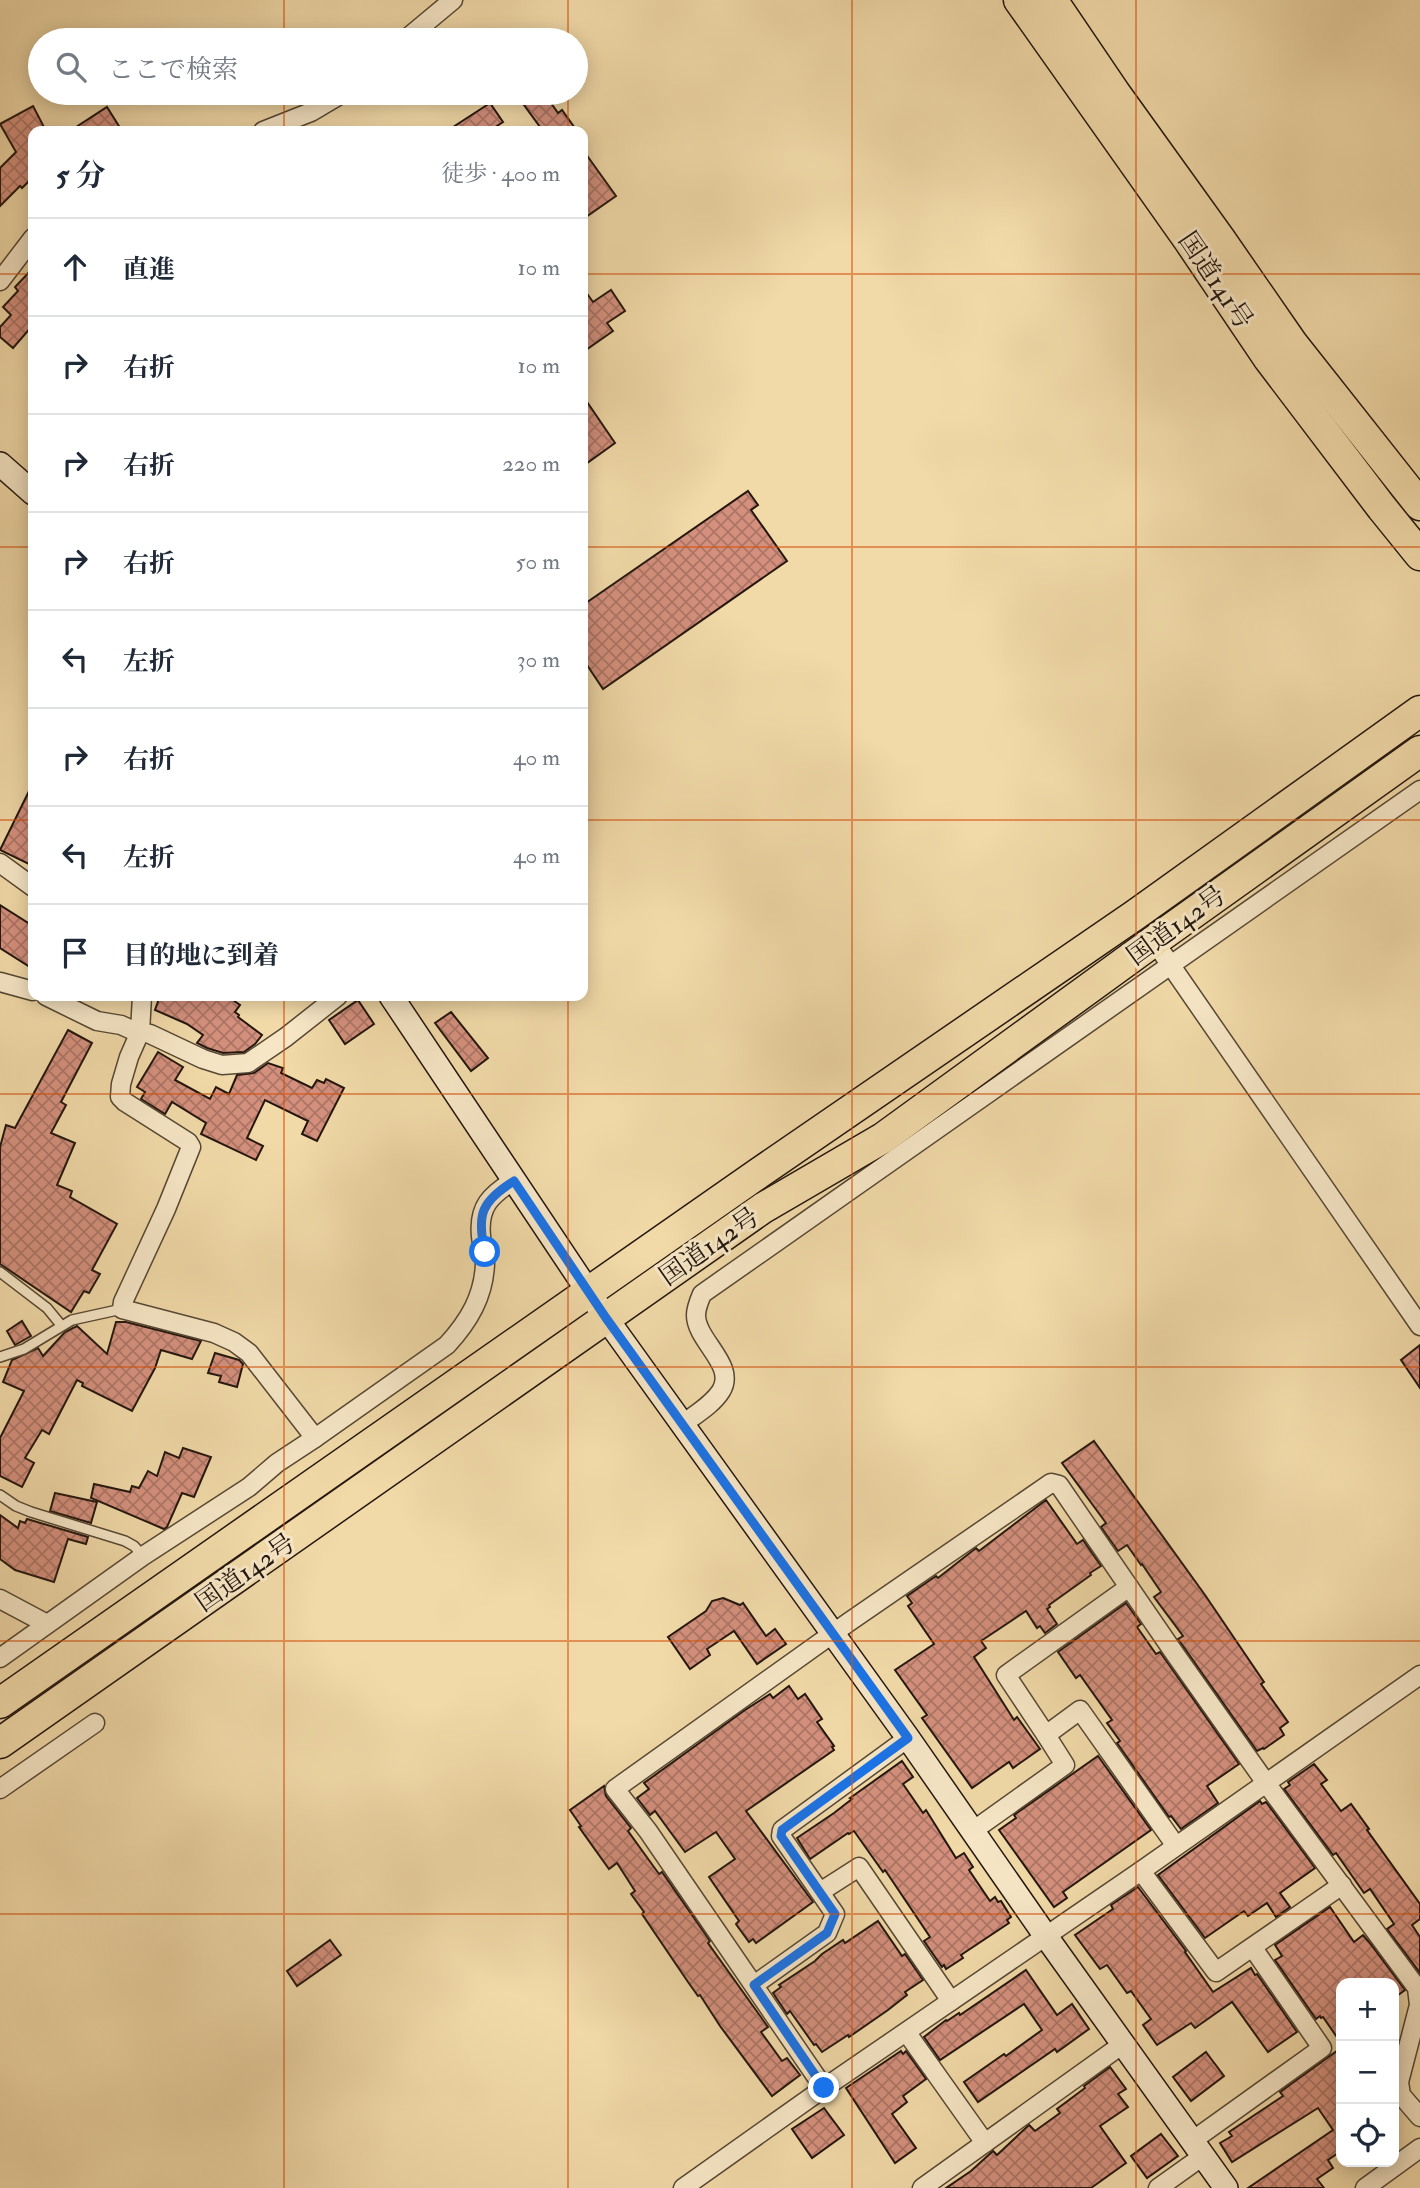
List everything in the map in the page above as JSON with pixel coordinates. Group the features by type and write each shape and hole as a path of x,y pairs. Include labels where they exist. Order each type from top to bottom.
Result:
{"highway":[{"name":"国道141号","path":"1019,0 1188,239 1269,359 1420,555"},
{"name":"国道141号","path":"1052,0 1292,343 1420,505"},
{"name":"国道142号","path":"0,1703 759,1173 1135,915 1420,711"},
{"name":"国道142号","path":"0,1743 762,1208 883,1138 1420,751"}],"street":[{"path":"419,28 453,0"},
{"path":"275,126 323,105"},
{"path":"0,281 28,245"},
{"path":"0,464 28,489"},
{"path":"683,1424 711,1403 722,1390 726,1378 695,1319 702,1294 1420,790"},
{"path":"0,863 28,883"},
{"path":"1154,941 1420,1326"},
{"path":"0,982 28,990"},
{"path":"56,1001 97,1021 150,1034 222,1065 248,1063 332,1001"},
{"path":"142,1001 140,1032 126,1066 120,1097 188,1142 191,1147 122,1309 214,1333 234,1342 249,1353 315,1438"},
{"path":"394,1001 606,1318 834,1633 1226,2188"},
{"path":"0,1658 144,1556 249,1487 277,1463 447,1345 469,1319 479,1299 485,1263 481,1237 482,1212 489,1199 514,1181"},
{"path":"824,2088 648,1831 615,1788 1051,1483 1059,1485 1266,1783 1417,1988 1419,2005 1399,2082 1401,2095 1420,2117"},
{"path":"974,1830 1065,1765 1006,1675 1129,1587"},
{"path":"0,1599 47,1625"},
{"path":"683,2188 1420,1675"},
{"path":"1046,1735 1080,1710 1175,1846"},
{"path":"0,1789 95,1723"},
{"path":"754,1985 827,1933 835,1914 781,1836 782,1830 908,1738"},
{"path":"820,1892 859,1867 951,2001"},
{"path":"1141,1871 1216,1972 1342,1885"},
{"path":"1158,2188 1198,2148 1322,2049 1253,1948"},
{"path":"906,2033 985,2143"},
{"path":"922,2188 1123,2044"},
{"path":"1365,2188 1420,2148"}],"lane":[{"path":"0,1272 47,1308 61,1325"},
{"path":"0,1357 24,1349 72,1320 122,1309"},
{"path":"0,1495 31,1512 125,1541 144,1556"}],"building":[{"path":"487,105 491,105 503,122 497,126 455,126"},
{"path":"524,105 552,105 558,113 562,110 573,126 539,126"},
{"path":"33,106 43,126 28,126 28,182 22,188 20,186 0,206 0,168 16,152 0,124"},
{"path":"107,107 119,126 78,126"},
{"path":"588,157 616,196 588,216"},
{"path":"28,273 28,331 13,348 0,337 0,327 11,315 3,307 18,291 15,287"},
{"path":"611,290 625,311 607,323 613,331 588,348 588,295 593,302"},
{"path":"588,403 615,443 588,462"},
{"path":"748,491 758,505 751,510 787,561 603,689 588,666 588,602"},
{"path":"28,793 28,864 0,850"},
{"path":"0,905 28,923 28,966 0,948"},
{"path":"158,1001 234,1001 240,1005 235,1012 238,1017 262,1035 244,1052 223,1053 197,1043 203,1035 187,1024 155,1010"},
{"path":"359,1001 374,1024 345,1044 329,1020"},
{"path":"451,1012 488,1058 471,1071 435,1023"},
{"path":"68,1030 92,1043 61,1102 66,1105 51,1133 75,1143 57,1185 72,1191 70,1197 117,1224 92,1270 100,1274 89,1293 84,1291 71,1312 0,1264 0,1147 6,1125 15,1128"},
{"path":"158,1052 183,1067 175,1080 210,1099 216,1087 229,1094 237,1075 254,1073 268,1063 283,1068 281,1073 312,1088 317,1080 324,1083 326,1079 344,1088 317,1141 302,1134 308,1121 265,1100 247,1138 263,1146 256,1160 201,1134 206,1123 172,1102 165,1114 141,1099 145,1092 137,1087"},
{"path":"22,1321 31,1336 15,1345 7,1331"},
{"path":"116,1322 126,1322 201,1341 192,1359 161,1350 155,1368 132,1411 82,1386 83,1383 77,1380 49,1434 42,1430 25,1458 34,1463 22,1487 0,1476 0,1438 24,1391 3,1382 12,1360 38,1348 43,1356 65,1332 77,1326 107,1354"},
{"path":"1420,1345 1420,1388 1401,1360"},
{"path":"215,1353 239,1360 243,1364 237,1387 219,1382 221,1376 208,1373"},
{"path":"1094,1441 1205,1595 1288,1722 1280,1728 1284,1735 1264,1749 1257,1751 1178,1639 1183,1636 1154,1597 1161,1592 1142,1564 1127,1545 1118,1551 1101,1527 1106,1523 1062,1463"},
{"path":"183,1448 211,1457 194,1497 182,1493 164,1529 91,1498 94,1484 130,1492 132,1486 139,1488 148,1471 157,1476 165,1452 179,1458"},
{"path":"55,1493 97,1502 91,1523 50,1511"},
{"path":"1046,1500 1077,1544 1083,1540 1101,1566 1049,1605 1047,1609 1057,1624 1045,1633 1040,1626 1037,1628 1026,1611 981,1641 986,1648 974,1657 1014,1720 1017,1717 1040,1749 1013,1768 1009,1762 972,1788 922,1718 927,1715 895,1670 934,1644 908,1606 912,1603 907,1596 936,1576 938,1578 976,1548 979,1551"},
{"path":"0,1515 18,1528 20,1521 25,1523 27,1519 88,1537 86,1544 68,1539 54,1582 15,1570 0,1559"},
{"path":"723,1598 740,1605 743,1603 766,1636 775,1629 786,1644 757,1664 734,1631 707,1649 710,1655 690,1669 668,1637 706,1611 712,1601"},
{"path":"1126,1603 1141,1624 1137,1627 1156,1654 1160,1652 1239,1764 1207,1786 1218,1803 1181,1829 1171,1816 1169,1817 1117,1743 1120,1741 1107,1723 1112,1720 1080,1675 1076,1678 1058,1652"},
{"path":"789,1686 798,1699 805,1694 822,1719 817,1722 834,1750 746,1811 813,1902 756,1943 753,1939 749,1942 736,1924 739,1921 709,1877 735,1859 716,1832 685,1852 655,1811 650,1815 637,1798 649,1789 644,1783 745,1710 770,1694 773,1698"},
{"path":"1098,1756 1151,1830 1063,1892 1067,1898 1054,1907 999,1830 1016,1818 1014,1815"},
{"path":"902,1761 913,1777 903,1784 923,1813 926,1810 956,1858 964,1853 973,1867 969,1870 990,1901 995,1897 998,1902 1001,1901 1011,1917 1007,1920 1009,1923 961,1955 963,1958 946,1969 924,1941 930,1937 885,1870 883,1872 854,1831 810,1859 797,1838"},
{"path":"1314,1764 1327,1780 1321,1784 1341,1811 1351,1804 1420,1904 1420,1919 1412,1925 1420,1937 1420,1973 1387,1929 1394,1924 1370,1889 1364,1893 1336,1853 1333,1855 1284,1789 1290,1785 1288,1782"},
{"path":"604,1786 606,1796 631,1828 628,1831 659,1874 662,1872 710,1941 708,1943 768,2027 761,2032 782,2061 787,2058 800,2075 772,2096 642,1914 644,1912 631,1894 635,1891 617,1863 609,1869 579,1827 581,1826 570,1810"},
{"path":"1260,1801 1262,1804 1266,1802 1315,1868 1280,1893 1290,1907 1276,1917 1267,1903 1248,1916 1244,1911 1205,1938 1158,1875"},
{"path":"1138,1887 1213,1992 1251,1968 1297,2032 1268,2052 1232,2002 1195,2028 1191,2023 1157,2045 1143,2025 1151,2019 1131,1991 1127,1993 1107,1965 1100,1969 1075,1935 1113,1909 1111,1905"},
{"path":"1330,1907 1354,1942 1363,1935 1396,1978 1336,1978 1336,2036 1323,2017 1316,2019 1275,1960 1282,1956 1275,1945"},
{"path":"878,1921 902,1956 905,1954 923,1980 905,1992 907,1995 888,2010 822,2052 790,2011 787,2014 773,1993 781,1987 779,1985 822,1954 843,1940 845,1943"},
{"path":"330,1940 341,1955 297,1986 287,1971"},
{"path":"1026,1970 1057,2015 1072,2004 1089,2029 978,2102 964,2082 1042,2030 1024,2004 940,2060 924,2037 946,2020 959,2013 960,2015"},
{"path":"1399,1982 1405,1990 1399,1994"},
{"path":"901,2051 903,2054 906,2051 926,2079 903,2096 907,2102 892,2114 916,2148 895,2163 846,2088"},
{"path":"1206,2052 1224,2076 1191,2101 1173,2077"},
{"path":"1336,2052 1336,2154 1328,2160 1333,2168 1317,2179 1324,2188 1248,2188 1333,2130 1318,2108 1232,2162 1220,2143 1232,2136 1229,2132 1283,2096 1280,2092"},
{"path":"1110,2067 1126,2089 1118,2094 1128,2107 1100,2126 1126,2163 1091,2188 946,2188 971,2171 993,2151 997,2155 1029,2125 1035,2131 1060,2113 1057,2109"},
{"path":"824,2108 844,2135 812,2158 792,2129"},
{"path":"1161,2134 1178,2156 1147,2178 1131,2156"}],"route":[{"path":"485,1252 481,1237 482,1212 489,1199 514,1181 606,1318 908,1738 782,1830 781,1836 835,1914 827,1933 754,1985 824,2088"}]}
